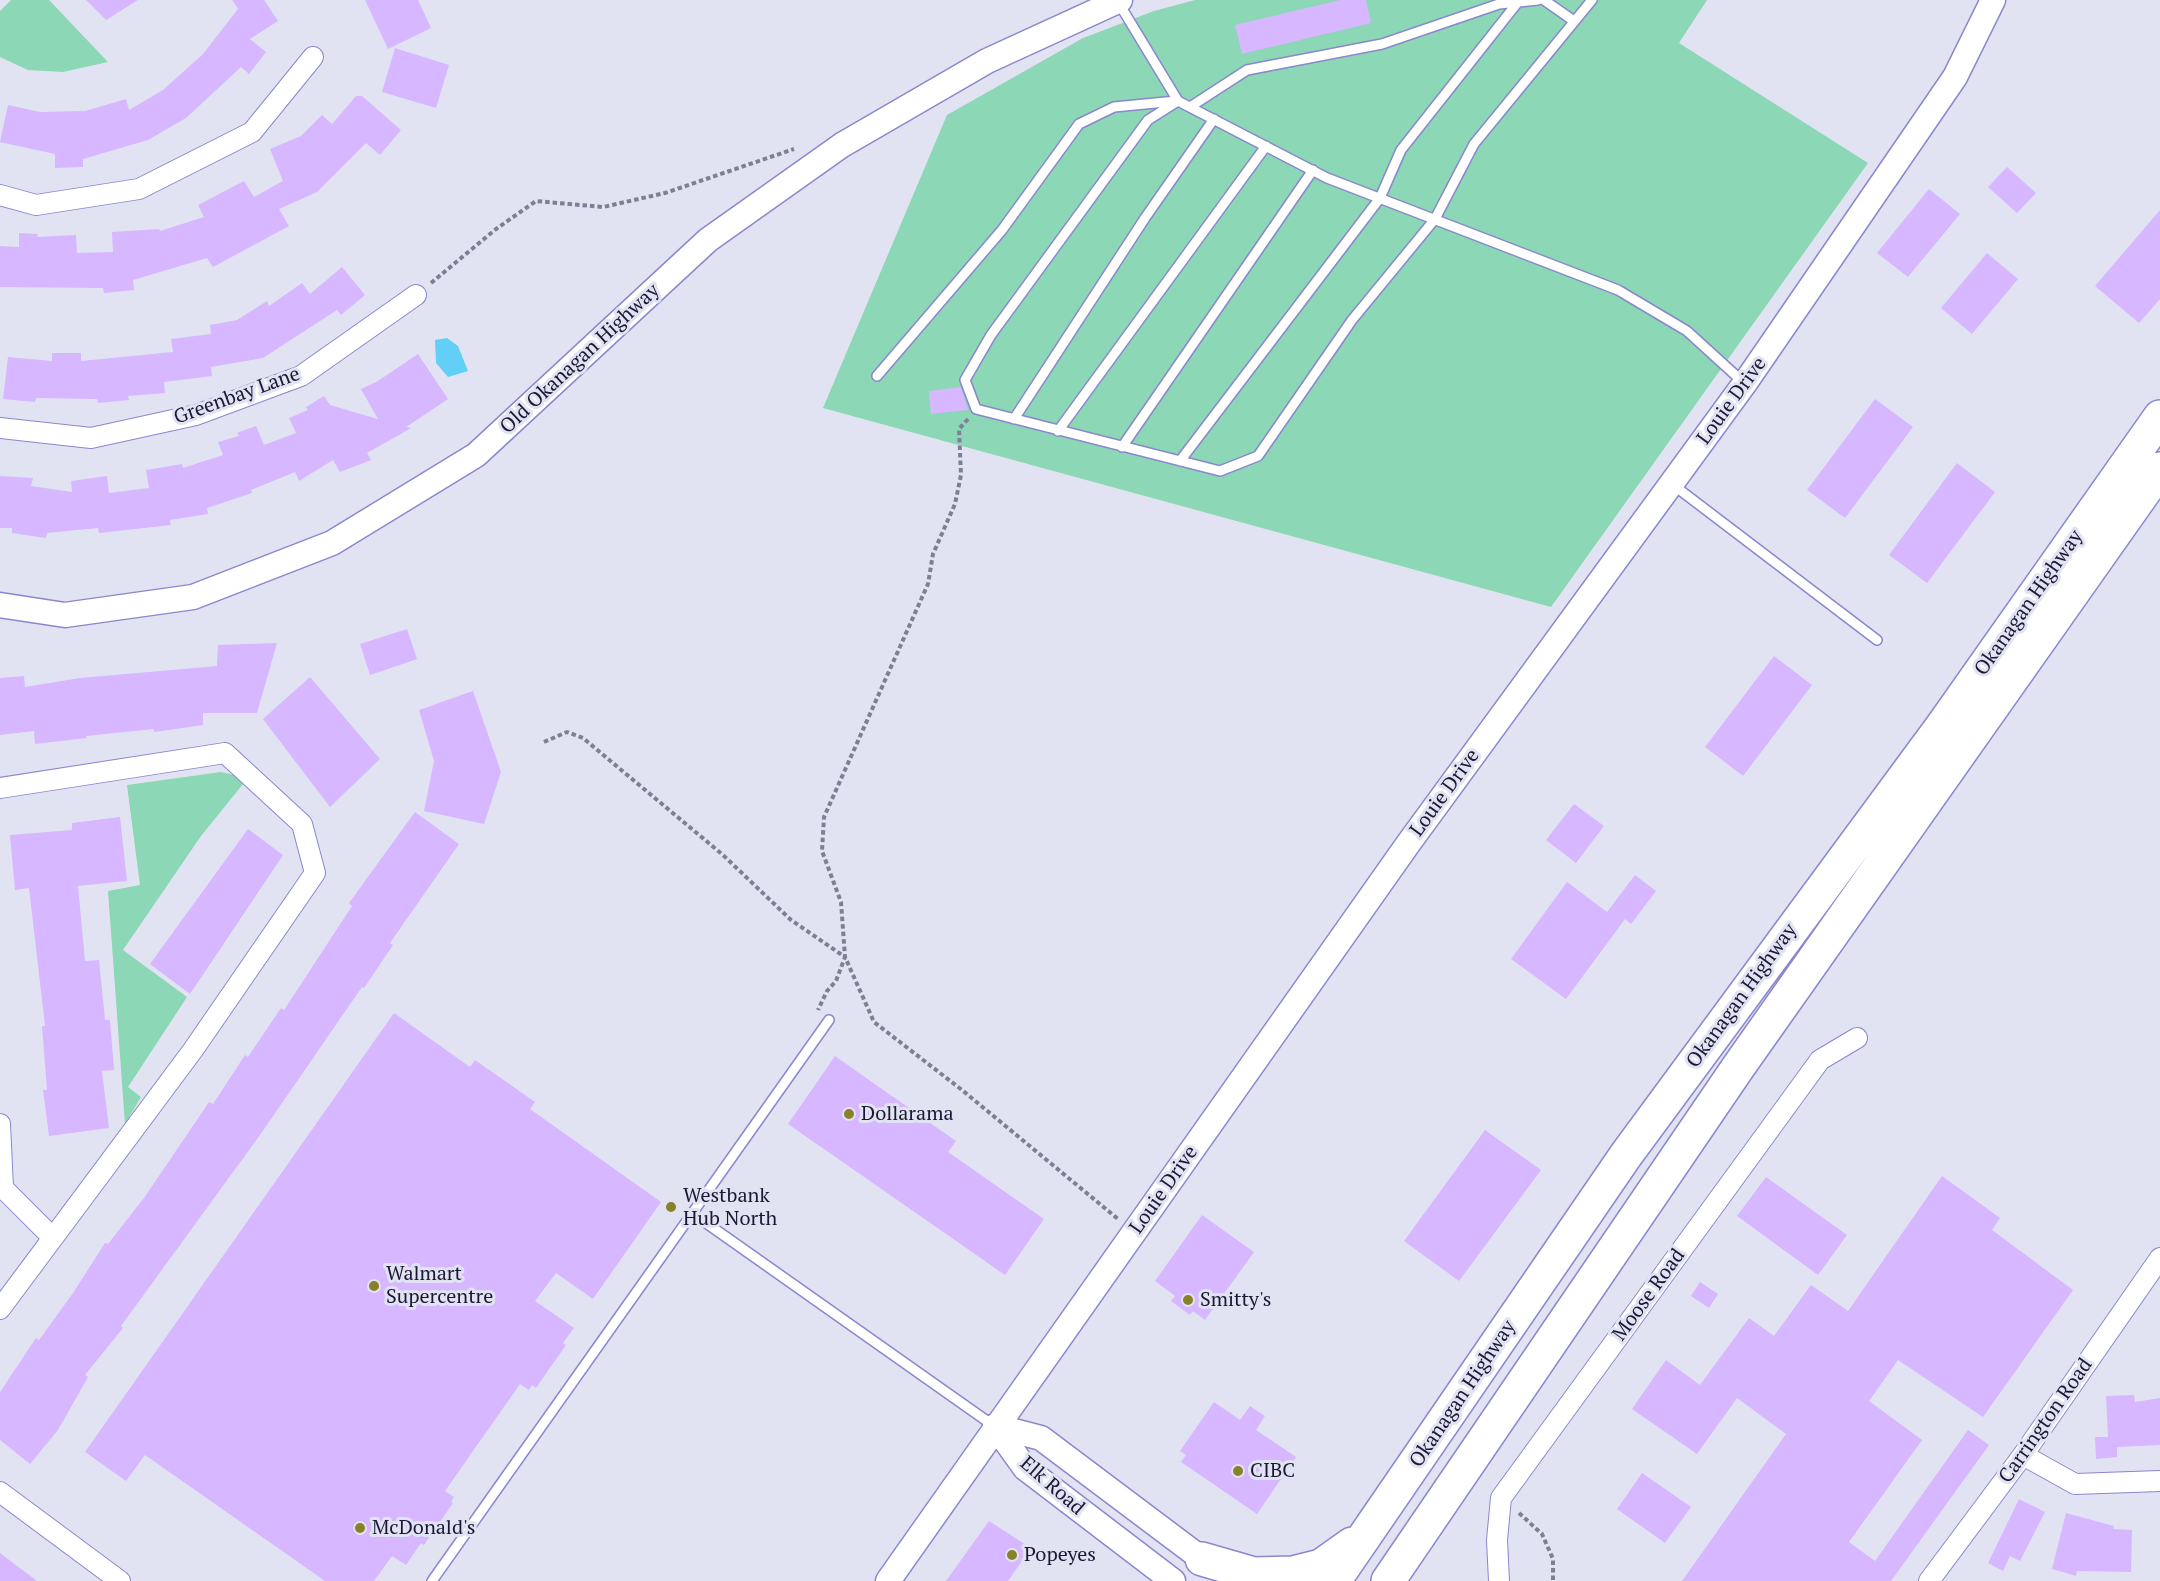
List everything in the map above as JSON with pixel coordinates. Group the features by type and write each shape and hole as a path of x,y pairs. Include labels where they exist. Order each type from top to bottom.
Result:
{"highway":[{"name":"Okanagan Highway","path":"1334,1581 1626,1155 1718,1027 1943,725 2160,417"},
{"name":"Okanagan Highway","path":"1391,1579 1739,1066 2160,469"},
{"path":"1360,1581 1582,1264 1626,1155"},
{"path":"1202,1559 1254,1574 1293,1573 1321,1566 1340,1554 1374,1525"},
{"path":"1202,1559 1235,1581"}],"street":[{"name":"Louie Drive","path":"888,1581 994,1426 1408,844 1745,383 1955,77 1993,0"},
{"name":"Old Okanagan Highway","path":"0,605 65,615 193,597 332,543 476,455 708,240 842,145 987,61 1119,1"},
{"path":"0,195 36,205 139,189 252,132 313,57"},
{"name":"Greenbay Lane","path":"0,428 91,438 196,415 301,376 416,295"},
{"path":"0,788 225,753 302,824 315,873 193,1050 0,1309"},
{"name":"Moose Road","path":"1501,1498 1820,1060 1857,1038"},
{"path":"0,1124 3,1188 53,1238"},
{"name":"Carrington Road","path":"1929,1581 2023,1455 2160,1258"},
{"name":"Elk Road","path":"994,1426 1041,1438 1202,1559"},
{"name":"Elk Road","path":"994,1426 1025,1468 1173,1581"},
{"path":"2023,1455 2075,1484 2160,1481"},
{"path":"0,1492 120,1581"},
{"path":"1499,1581 1497,1540 1501,1498"}],"lane":[{"path":"1190,107 1247,70 1382,44 1499,4 1538,0"},
{"path":"1545,0 1574,21"},
{"path":"1178,101 1148,120 991,335 965,380 976,409 1220,471 1257,456 1352,321 1435,219 1474,144 1592,0"},
{"path":"1119,1 1178,101"},
{"path":"1180,461 1380,198 1401,150 1518,2"},
{"path":"877,376 1002,230 1079,124 1114,107 1178,101 1313,171 1618,290 1687,331 1745,383"},
{"path":"1014,419 1145,218 1214,119"},
{"path":"1058,431 1266,146"},
{"path":"1122,447 1313,171"},
{"path":"1672,484 1877,640"},
{"path":"432,1581 829,1020"},
{"path":"692,1213 994,1426"}],"path":[{"path":"416,295 496,229 536,201 603,207 665,193 799,148"},
{"path":"976,409 959,429 961,475 955,504 933,554 928,584 824,817 822,851 841,902 845,957 874,1022 962,1090 1134,1232"},
{"path":"544,742 567,732 583,738 723,855 791,920 845,957"},
{"path":"817,1011 827,991 836,981 845,957"},
{"path":"1501,1498 1542,1534 1552,1559 1552,1581"}],"green space":[{"path":"11,0 49,0 108,62 63,72 28,70 0,57 0,11"},
{"path":"1195,0 1707,0 1679,43 1868,163 1551,607 823,408 947,115 1083,38 1154,11"},
{"path":"221,772 234,775 243,784 201,836 123,950 187,997 128,1087 141,1097 125,1124 108,891 140,885 127,785"}],"water":[{"path":"447,338 458,346 468,371 448,377 436,363 435,340"}],"building":[{"path":"86,0 138,0 106,20"},
{"path":"232,0 264,0 278,21 250,39 266,52 249,74 241,67 186,118 148,140 83,159 83,167 55,168 55,154 0,142 8,105 40,112 85,111 126,99 129,110 163,90 203,54 238,9"},
{"path":"365,0 418,0 431,28 388,49"},
{"path":"1340,0 1366,0 1371,23 1242,54 1235,25"},
{"path":"395,48 449,65 436,108 382,92"},
{"path":"356,96 362,96 401,130 380,155 366,143 317,192 279,209 289,226 213,267 207,258 133,280 134,290 104,293 103,288 0,287 0,246 19,247 19,233 38,234 37,237 76,235 77,253 113,252 112,232 159,229 160,231 204,217 198,205 244,181 254,197 283,181 270,149 301,136 322,115 332,124"},
{"path":"2007,167 2036,193 2017,213 1988,187"},
{"path":"1929,189 1960,214 1908,277 1877,253"},
{"path":"2160,210 2160,299 2139,323 2095,286"},
{"path":"1987,253 2018,279 1972,334 1941,308"},
{"path":"342,267 365,295 341,315 337,310 263,358 211,367 212,376 164,382 165,393 128,396 129,400 98,403 97,399 36,398 35,402 3,399 8,357 52,361 52,353 81,353 81,361 173,352 171,339 211,334 210,325 237,320 267,301 269,306 302,283 310,294"},
{"path":"418,354 448,399 406,427 411,428 367,453 371,460 340,472 333,460 299,481 295,472 251,490 252,493 207,508 208,514 170,520 171,525 99,533 98,528 47,533 46,538 12,533 12,528 0,528 0,476 33,478 31,486 72,492 71,481 107,476 109,493 149,488 146,470 182,464 183,468 223,455 218,442 239,436 237,433 256,426 264,445 296,433 289,418 308,410 306,407 324,396 330,405 378,419 361,389 378,381"},
{"path":"961,387 968,410 931,414 929,391"},
{"path":"1875,399 1913,427 1845,518 1807,490"},
{"path":"1957,463 1995,492 1927,583 1889,555"},
{"path":"407,629 417,659 370,675 360,644"},
{"path":"277,643 257,713 203,713 203,725 154,732 154,729 86,736 87,738 35,744 34,731 0,735 0,678 24,676 25,687 80,678 217,666 218,645"},
{"path":"1774,656 1812,685 1743,776 1705,747"},
{"path":"310,677 380,759 330,807 263,719"},
{"path":"473,691 501,772 484,824 424,811 434,761 419,710"},
{"path":"1574,804 1604,826 1576,863 1546,840"},
{"path":"415,812 459,844 390,943 393,945 364,988 362,987 260,1135 121,1326 123,1328 85,1375 88,1377 58,1430 30,1464 0,1440 0,1392 36,1338 39,1340 73,1293 105,1243 108,1244 144,1198 209,1102 213,1104 245,1055 248,1057 281,1008 284,1010 352,906 349,903"},
{"path":"120,817 127,881 78,886 85,961 99,960 105,1020 110,1020 114,1070 102,1071 109,1128 49,1136 43,1090 47,1090 42,1026 45,1026 29,888 15,890 10,835 72,830 72,823"},
{"path":"248,829 283,855 190,994 150,964"},
{"path":"1635,875 1656,891 1631,924 1625,919 1566,999 1511,959 1567,882 1607,912"},
{"name":"Walmart Supercentre","path":"394,1013 470,1067 475,1060 535,1102 530,1109 661,1202 593,1299 556,1273 535,1301 574,1328 563,1343 566,1345 536,1388 532,1385 529,1390 520,1384 445,1491 454,1497 451,1502 453,1503 424,1545 421,1543 406,1565 392,1556 374,1581 325,1581 145,1455 126,1481 85,1452"},
{"path":"835,1056 956,1141 948,1152 1044,1219 1005,1275 788,1124"},
{"path":"1485,1130 1541,1170 1459,1281 1404,1241"},
{"path":"1942,1176 2000,1218 1992,1230 2073,1290 1983,1417 1898,1360 1869,1401 1922,1440 1849,1542 1875,1561 1968,1430 1989,1445 1891,1581 1682,1581 1786,1434 1737,1398 1697,1454 1632,1409 1666,1360 1700,1385 1749,1318 1774,1336 1811,1285 1848,1311"},
{"path":"1766,1177 1847,1235 1818,1275 1737,1216"},
{"path":"1202,1215 1254,1252 1205,1320 1193,1311 1190,1315 1171,1301 1175,1296 1155,1281"},
{"path":"1700,1282 1718,1294 1709,1308 1691,1296"},
{"path":"2134,1395 2135,1402 2160,1398 2160,1445 2117,1447 2117,1457 2096,1459 2095,1437 2108,1437 2106,1396"},
{"path":"1214,1402 1240,1420 1250,1406 1265,1416 1256,1430 1296,1457 1257,1514 1181,1462 1186,1455 1180,1451"},
{"path":"1642,1473 1691,1507 1665,1543 1617,1509"},
{"path":"2019,1499 2045,1512 2020,1561 2010,1556 2003,1571 1988,1563"},
{"path":"2066,1513 2114,1526 2113,1529 2132,1530 2131,1572 2077,1571 2076,1576 2052,1569"},
{"path":"989,1521 1031,1548 1008,1581 946,1581"},
{"path":"0,1553 37,1581 0,1581"}],"place":[{"name":"Dollarama","path":"849,1114"},
{"name":"Westbank Hub North","path":"671,1207"},
{"name":"Walmart Supercentre","path":"374,1286"},
{"name":"Smitty's","path":"1188,1300"},
{"name":"CIBC","path":"1238,1471"},
{"name":"McDonald's","path":"360,1528"},
{"name":"Popeyes","path":"1012,1555"}]}
